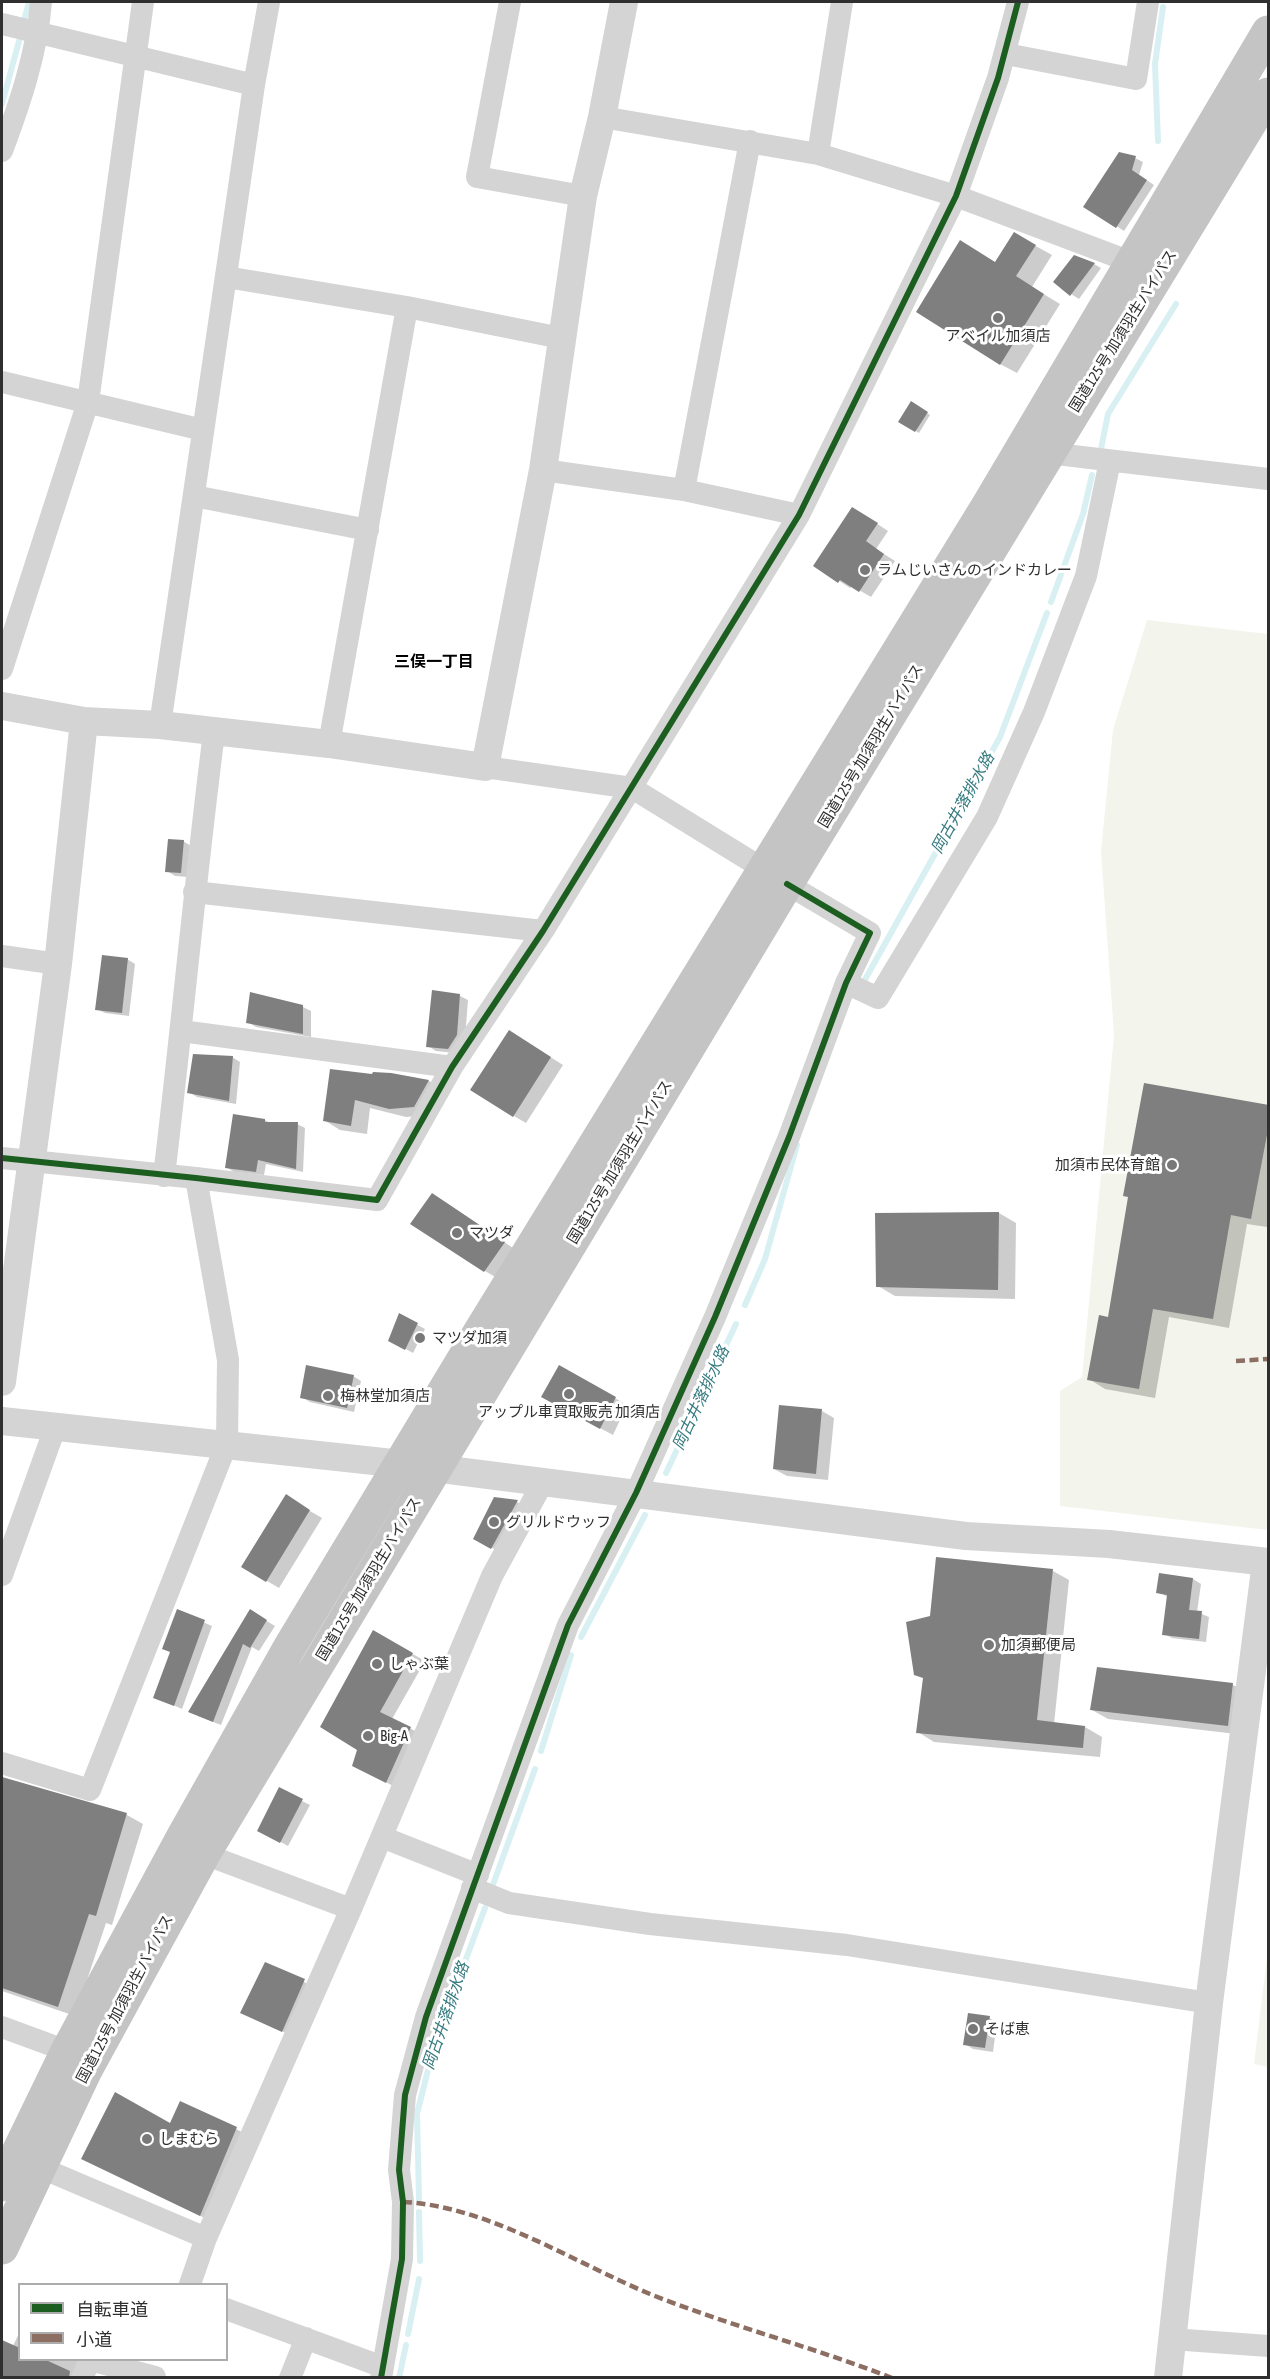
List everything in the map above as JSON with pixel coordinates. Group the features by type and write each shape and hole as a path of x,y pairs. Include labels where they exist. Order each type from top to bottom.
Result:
{"highway":[{"name":"国道125号 加須羽生バイパス","path":"2,2247 86,2070 204,1854 436,1468 987,505 1269,32"},
{"name":"国道125号 加須羽生バイパス","path":"2,2185 68,2051 183,1836 289,1648 402,1464 480,1331 776,877 1048,453 1269,94"}],"street":[{"path":"2,152 38,33 41,2"},
{"path":"2,669 87,402 143,2"},
{"path":"160,725 254,85 269,2"},
{"path":"510,2 477,177 583,196"},
{"path":"485,767 543,470 583,196 602,117 624,2"},
{"path":"818,154 842,2"},
{"path":"2,1158 377,1200 453,1067 543,931 799,515 956,196 1006,54 1017,2"},
{"path":"1006,54 1136,79 1148,2"},
{"path":"2,24 254,85"},
{"path":"602,117 818,154 956,196 1131,262"},
{"path":"684,490 750,141"},
{"path":"226,277 407,307 561,338"},
{"path":"329,744 407,307"},
{"path":"2,382 203,430"},
{"path":"1048,453 1269,479"},
{"path":"857,988 878,998 987,816 1034,712 1086,576 1101,460"},
{"path":"543,470 684,490 799,515"},
{"path":"194,496 368,530"},
{"path":"2,706 84,721 160,725 214,733 329,744 632,788 870,933 857,988 789,1137 716,1317 648,1495 568,1625 483,1888 426,2017 405,2095 399,2170 403,2202 402,2259 382,2372 306,2338 228,2310"},
{"path":"2,1382 58,964 84,721"},
{"path":"164,1176 182,1031 194,892 214,733"},
{"path":"194,892 543,931"},
{"path":"2,956 58,964"},
{"path":"182,1031 453,1067"},
{"path":"2,1763 90,1790 227,1443 228,1360 196,1178"},
{"path":"2,1420 55,1428 227,1443 436,1468 966,1536 1109,1544 1267,1562 1209,2003 1168,2378"},
{"path":"2,1575 55,1428"},
{"path":"190,2283 206,2238 351,1909 492,1576 543,1482"},
{"path":"382,1837 509,1903 650,1924 847,1945 1209,2003"},
{"path":"204,1854 351,1909"},
{"path":"2,2026 68,2051"},
{"path":"39,2167 206,2238"},
{"path":"290,2378 306,2338"},
{"path":"1172,2339 1269,2346"},
{"path":"82,2378 90,2361"},
{"path":"94,2361 155,2377 161,2361"}],"shaded area":[{"path":"1147,620 1268,634 1268,1530 1060,1506 1060,1391 1082,1377 1114,1035 1101,851 1113,730"},
{"path":"1268,1949 1268,2067 1254,2064"}],"building":[{"path":"1119,152 1136,156 1132,170 1147,180 1116,228 1083,207"},
{"path":"1014,232 1036,245 1016,276 1044,294 1000,365 916,312 960,240 995,262"},
{"path":"1074,255 1095,263 1070,296 1053,282"},
{"path":"911,401 928,412 915,432 898,422"},
{"path":"852,507 878,523 866,541 884,554 859,592 840,580 838,583 813,566"},
{"path":"168,839 184,840 181,873 165,872"},
{"path":"102,955 128,958 122,1013 95,1010"},
{"path":"432,990 460,994 457,1035 448,1049 426,1047"},
{"path":"250,992 303,1005 303,1034 246,1023"},
{"path":"509,1030 551,1057 513,1117 470,1090"},
{"path":"193,1054 233,1056 229,1101 187,1093"},
{"path":"330,1069 372,1074 373,1072 391,1073 429,1080 414,1107 389,1109 355,1100 351,1126 323,1121"},
{"path":"1144,1083 1269,1105 1269,1124 1251,1219 1231,1215 1213,1319 1153,1309 1139,1389 1087,1380 1099,1315 1108,1317 1128,1197 1123,1196"},
{"path":"233,1114 265,1119 265,1122 298,1122 296,1169 258,1160 256,1172 225,1168"},
{"name":"マツダ","path":"432,1193 505,1242 484,1272 410,1224"},
{"path":"999,1212 998,1290 876,1287 875,1213"},
{"path":"399,1313 418,1323 405,1350 388,1341"},
{"path":"306,1365 354,1375 347,1408 300,1398"},
{"path":"559,1365 616,1397 600,1429 541,1397"},
{"path":"779,1405 822,1409 816,1474 773,1469"},
{"path":"286,1494 310,1510 266,1582 241,1567"},
{"path":"494,1497 518,1500 491,1549 473,1539"},
{"path":"936,1557 1053,1569 1037,1720 1085,1726 1083,1748 916,1733 923,1678 914,1675 906,1622 930,1616"},
{"path":"1159,1573 1193,1578 1189,1610 1202,1611 1199,1639 1162,1635 1167,1595 1156,1593"},
{"path":"177,1609 205,1620 174,1706 153,1698 170,1652 162,1649"},
{"path":"250,1609 267,1620 250,1648 243,1644 213,1722 188,1712"},
{"path":"373,1630 413,1653 380,1712 411,1727 386,1783 352,1766 357,1750 320,1727"},
{"path":"1097,1667 1233,1683 1228,1726 1090,1710"},
{"path":"2,1777 127,1813 96,1916 89,1914 58,2007 2,1988"},
{"path":"279,1787 303,1799 280,1843 257,1831"},
{"path":"265,1962 305,1979 282,2032 240,2013"},
{"path":"968,2013 990,2016 985,2048 963,2045"},
{"path":"115,2092 170,2123 180,2101 237,2127 200,2216 81,2159"},
{"path":"2,2340 18,2347 18,2361 48,2361 70,2371 69,2378 2,2378"}],"waterway":[{"path":"23,24 29,2"},
{"name":"岡古井落排水路","path":"1158,141 1155,64 1163,7"},
{"path":"2,104 19,41"},
{"name":"岡古井落排水路","path":"1101,449 1108,414 1176,304"},
{"name":"岡古井落排水路","path":"1051,602 1083,514 1092,475"},
{"name":"岡古井落排水路","path":"862,985 1000,737 1047,613"},
{"name":"岡古井落排水路","path":"745,1305 765,1259 797,1145"},
{"name":"岡古井落排水路","path":"666,1473 736,1324"},
{"name":"岡古井落排水路","path":"581,1637 645,1515"},
{"name":"岡古井落排水路","path":"541,1751 571,1655"},
{"name":"岡古井落排水路","path":"491,1890 535,1769"},
{"name":"岡古井落排水路","path":"419,2199 417,2114 435,2042 485,1908"},
{"name":"岡古井落排水路","path":"419,2212 420,2261"},
{"name":"岡古井落排水路","path":"408,2334 419,2279"},
{"name":"岡古井落排水路","path":"399,2378 406,2345"}],"marked path":[{"path":"1236,1361 1268,1359"},
{"path":"403,2202 435,2206 498,2224 650,2294 892,2378"}],"cycle path":[{"path":"2,1158 377,1200 452,1067 543,931 799,515 956,196 998,78 1018,2"},
{"path":"381,2378 402,2259 403,2202 399,2170 405,2095 426,2017 568,1625 636,1493 715,1317 789,1137 846,983 870,933 787,884"}],"place":[{"name":"アベイル加須店","path":"998,318"},
{"name":"ラムじいさんのインドカレー","path":"865,570"},
{"name":"加須市民体育館","path":"1172,1165"},
{"name":"マツダ","path":"457,1233"},
{"name":"マツダ加須","path":"420,1338"},
{"name":"アップル車買取販売 加須店","path":"569,1394"},
{"name":"梅林堂加須店","path":"328,1396"},
{"name":"グリルドウッフ","path":"494,1522"},
{"name":"加須郵便局","path":"989,1645"},
{"name":"しゃぶ葉","path":"377,1664"},
{"name":"Big-A","path":"368,1736"},
{"name":"そば恵","path":"973,2029"},
{"name":"しまむら","path":"147,2139"}],"district":[{"name":"三俣一丁目","path":"434,662"}]}
